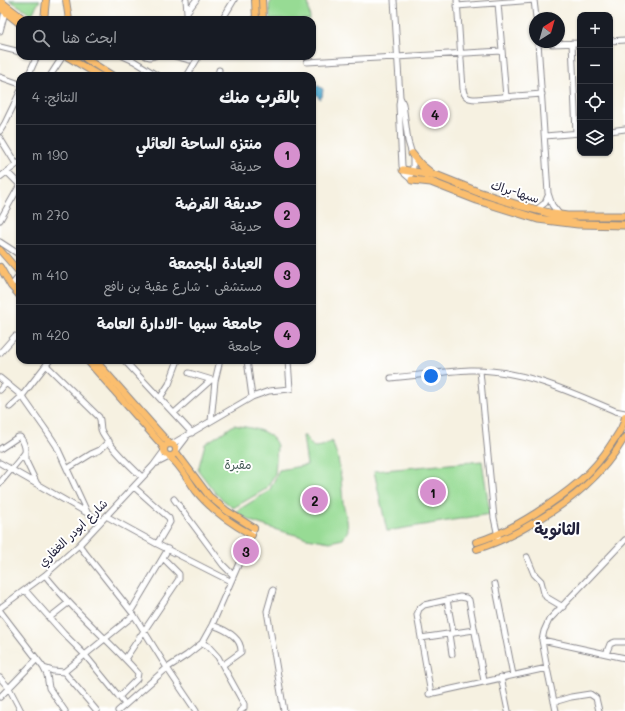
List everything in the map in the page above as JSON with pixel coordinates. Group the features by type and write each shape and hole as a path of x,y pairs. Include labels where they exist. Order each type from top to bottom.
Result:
{"highway":[{"path":"412,154 421,165 432,174"},
{"name":"سبها-براك","path":"403,170 410,176 431,182 477,200 538,219 578,224 625,225"},
{"name":"سبها-براك","path":"410,176 432,174 478,192 536,210 560,215 625,216"}],"main road":[{"path":"44,16 46,0"},
{"path":"66,0 68,16"},
{"path":"255,0 256,16"},
{"path":"262,0 263,16"},
{"path":"0,1 20,16"},
{"path":"3,10 16,21"},
{"path":"72,60 93,72"},
{"path":"88,60 107,72"},
{"path":"0,250 16,269"},
{"path":"0,267 16,292"},
{"path":"91,364 161,444 166,455 176,462 195,490 213,509 232,524 252,535"},
{"path":"98,364 164,439 175,447 176,451 209,496 227,511 254,528"},
{"path":"476,542 516,525 568,492 583,479 604,455 615,439 625,420 625,416"},
{"path":"477,549 499,541 544,517 574,497 604,468 625,437"},
{"path":"164,450 166,446 171,444"},
{"path":"170,457 174,456 176,451"}],"street":[{"path":"186,0 188,16"},
{"path":"187,12 196,0"},
{"path":"224,16 234,0"},
{"path":"394,0 403,170"},
{"path":"456,0 463,89 466,97 476,99 542,94"},
{"path":"457,6 534,0 535,12"},
{"path":"498,3 506,97"},
{"path":"0,30 3,10"},
{"path":"613,41 625,40"},
{"path":"565,43 577,43"},
{"path":"572,43 577,120"},
{"path":"0,46 16,51"},
{"path":"538,48 548,193 552,205 560,215"},
{"path":"307,62 502,50"},
{"path":"30,72 35,60"},
{"path":"53,72 62,60"},
{"path":"134,60 152,72"},
{"path":"190,60 191,69"},
{"path":"189,72 197,60"},
{"path":"0,77 16,83"},
{"path":"400,97 403,104 408,141 412,154 410,176"},
{"path":"0,131 16,100"},
{"path":"613,131 625,129"},
{"path":"545,136 577,133"},
{"path":"0,138 16,160"},
{"path":"0,177 16,165"},
{"path":"7,172 16,181"},
{"path":"0,220 16,192"},
{"path":"536,210 545,203 548,193"},
{"path":"0,242 16,252"},
{"path":"11,286 16,279"},
{"path":"0,353 16,337"},
{"path":"10,407 22,396 46,364"},
{"path":"50,364 99,417 101,420 102,431 126,462 142,477"},
{"path":"128,364 174,413 191,434"},
{"path":"160,398 169,384 176,364"},
{"path":"211,421 213,381 219,364"},
{"path":"248,364 252,397"},
{"path":"171,444 191,434 252,397 269,391 290,389 288,364"},
{"path":"391,378 469,370 512,374 551,384 615,411 625,413"},
{"path":"480,370 494,518 499,541"},
{"path":"189,373 213,381"},
{"path":"0,378 22,396 56,445 87,512"},
{"path":"174,413 213,381"},
{"path":"0,390 6,383"},
{"path":"615,411 625,420"},
{"path":"176,451 191,434"},
{"path":"0,449 20,437 25,450 25,459 37,484"},
{"path":"67,469 100,450 109,440"},
{"name":"شارع ابودر الغفاري","path":"0,608 45,575 79,545 153,466 164,450"},
{"path":"0,483 25,453"},
{"name":"شارع ابودر الغفاري","path":"153,466 170,457"},
{"path":"0,463 101,521"},
{"path":"134,487 169,518 170,522 157,544"},
{"path":"174,499 223,565 233,574"},
{"path":"106,516 168,550 230,581"},
{"path":"118,711 167,668 187,655 202,642 212,625 254,528"},
{"path":"556,711 542,640 544,631 547,624 625,540"},
{"path":"79,545 133,613 196,711"},
{"path":"64,672 133,613 168,550"},
{"path":"527,557 534,574 541,581 546,597 563,607"},
{"path":"125,659 179,579 179,574 163,558"},
{"path":"45,575 68,603 105,638 138,673 138,677 119,697"},
{"path":"495,584 513,675"},
{"path":"25,590 49,618 85,655 125,704"},
{"path":"273,590 267,610 284,711"},
{"path":"484,681 468,600 460,597 424,605 419,609 417,615 430,694 547,668"},
{"path":"447,600 452,654"},
{"path":"49,618 68,603"},
{"path":"0,611 43,667 47,674 49,688 66,711"},
{"path":"212,625 228,632 239,644 240,652 224,665"},
{"path":"421,638 474,630"},
{"path":"542,640 625,658"},
{"path":"202,642 214,652 224,665 244,704 244,708 240,711"},
{"path":"606,654 610,644 615,642 625,642"},
{"path":"0,697 37,659"},
{"path":"43,667 53,671 64,672 98,711"},
{"path":"501,677 508,711"},
{"path":"0,678 8,688 21,711"},
{"path":"554,702 590,694 596,698 599,711"}],"green space":[{"path":"9,0 40,0 32,14"},
{"path":"272,0 308,0 310,16 270,16 269,5"},
{"name":"مقبرة","path":"234,425 259,430 270,436 277,446 275,474 266,489 233,508 216,494 198,470 205,444"},
{"path":"303,436 305,436 314,447 322,446 332,441 338,458 343,503 347,520 348,530 343,539 330,542 307,538 251,521 235,512 269,491 279,470 307,465"},
{"path":"482,461 490,514 387,531 374,471"}],"water":[{"path":"316,86 323,89 322,97 319,99 316,95"}],"place":[{"name":"جامعة سبها -الادارة العامة","path":"435,114"},
{"name":"منتزه الساحة العائلي","path":"433,492"},
{"name":"حديقة القرضة","path":"315,500"},
{"name":"العيادة المجمعة","path":"246,551"}],"district":[{"name":"الثانوية","path":"557,529"}]}
